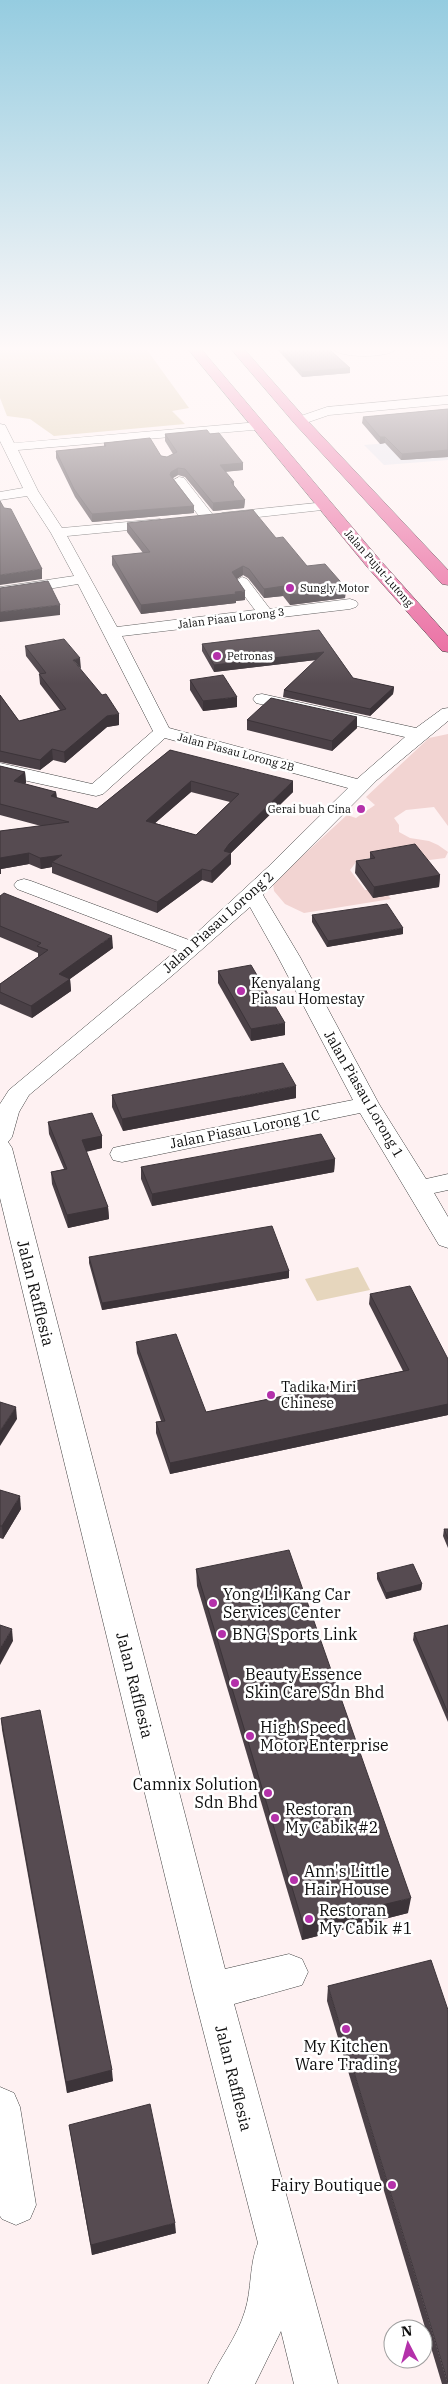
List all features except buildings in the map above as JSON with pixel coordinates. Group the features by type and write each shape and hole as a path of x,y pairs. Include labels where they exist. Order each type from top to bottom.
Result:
{"highway":[{"name":"Jalan Pujut-Lutong","path":"289,461 448,646"},
{"path":"337,461 448,580"}],"street":[{"name":"Jalan Piasau Lorong 2B","path":"17,461 32,491 58,533 81,579 112,632 162,732 360,786"},
{"path":"179,481 208,518"},
{"path":"0,496 32,491"},
{"path":"189,520 326,506"},
{"path":"58,533 170,522"},
{"path":"0,592 81,579"},
{"path":"242,582 266,614"},
{"name":"Jalan Piaau Lorong 3","path":"112,632 350,604"},
{"path":"262,699 417,734"},
{"name":"Jalan Piasau Lorong 2","path":"0,1137 1,1125 8,1108 21,1090 191,948 252,894 360,786 417,734 448,713"},
{"path":"83,809 96,790 162,732"},
{"path":"0,769 96,790"},
{"path":"24,885 191,948"},
{"name":"Jalan Piasau Lorong 1","path":"252,894 289,957 367,1104 448,1239"},
{"name":"Jalan Piasau Lorong 1C","path":"122,1154 367,1104"},
{"name":"Jalan Rafflesia","path":"0,1148 271,2222 316,2384"},
{"path":"419,1188 448,1182"},
{"path":"212,1991 289,1972"},
{"path":"0,2106 16,2205"},
{"name":"Jalan Rafflesia","path":"230,2384 244,2363 265,2319 274,2283 271,2222"}],"shaded area":[{"path":"380,461 432,461 384,465"},
{"path":"448,734 448,826 434,807 406,810 394,818 399,825 399,832 410,838 429,841 438,845 448,852 445,858 422,861 382,855 357,861 350,870 365,890 383,890 391,899 304,913 285,904 274,891 273,883 347,815 356,818 375,805 366,797 429,738"},
{"path":"358,1267 370,1290 317,1301 305,1279"}],"place":[{"name":"Sungly Motor","path":"290,588"},
{"name":"Petronas","path":"217,656"},
{"name":"Gerai buah Cina","path":"361,809"},
{"name":"Kenyalang Piasau Homestay","path":"241,991"},
{"name":"Tadika Miri Chinese","path":"271,1395"},
{"name":"Yong Li Kang Car Services Center","path":"213,1603"},
{"name":"BNG Sports Link","path":"222,1634"},
{"name":"Beauty Essence Skin Care Sdn Bhd","path":"235,1683"},
{"name":"High Speed Motor Enterprise","path":"250,1736"},
{"name":"Camnix Solution Sdn Bhd","path":"268,1793"},
{"name":"Restoran My Cabik #2","path":"275,1818"},
{"name":"Ann's Little Hair House","path":"294,1880"},
{"name":"Restoran My Cabik #1","path":"309,1919"},
{"name":"My Kitchen Ware Trading","path":"346,2029"},
{"name":"Fairy Boutique","path":"392,2185"}]}
